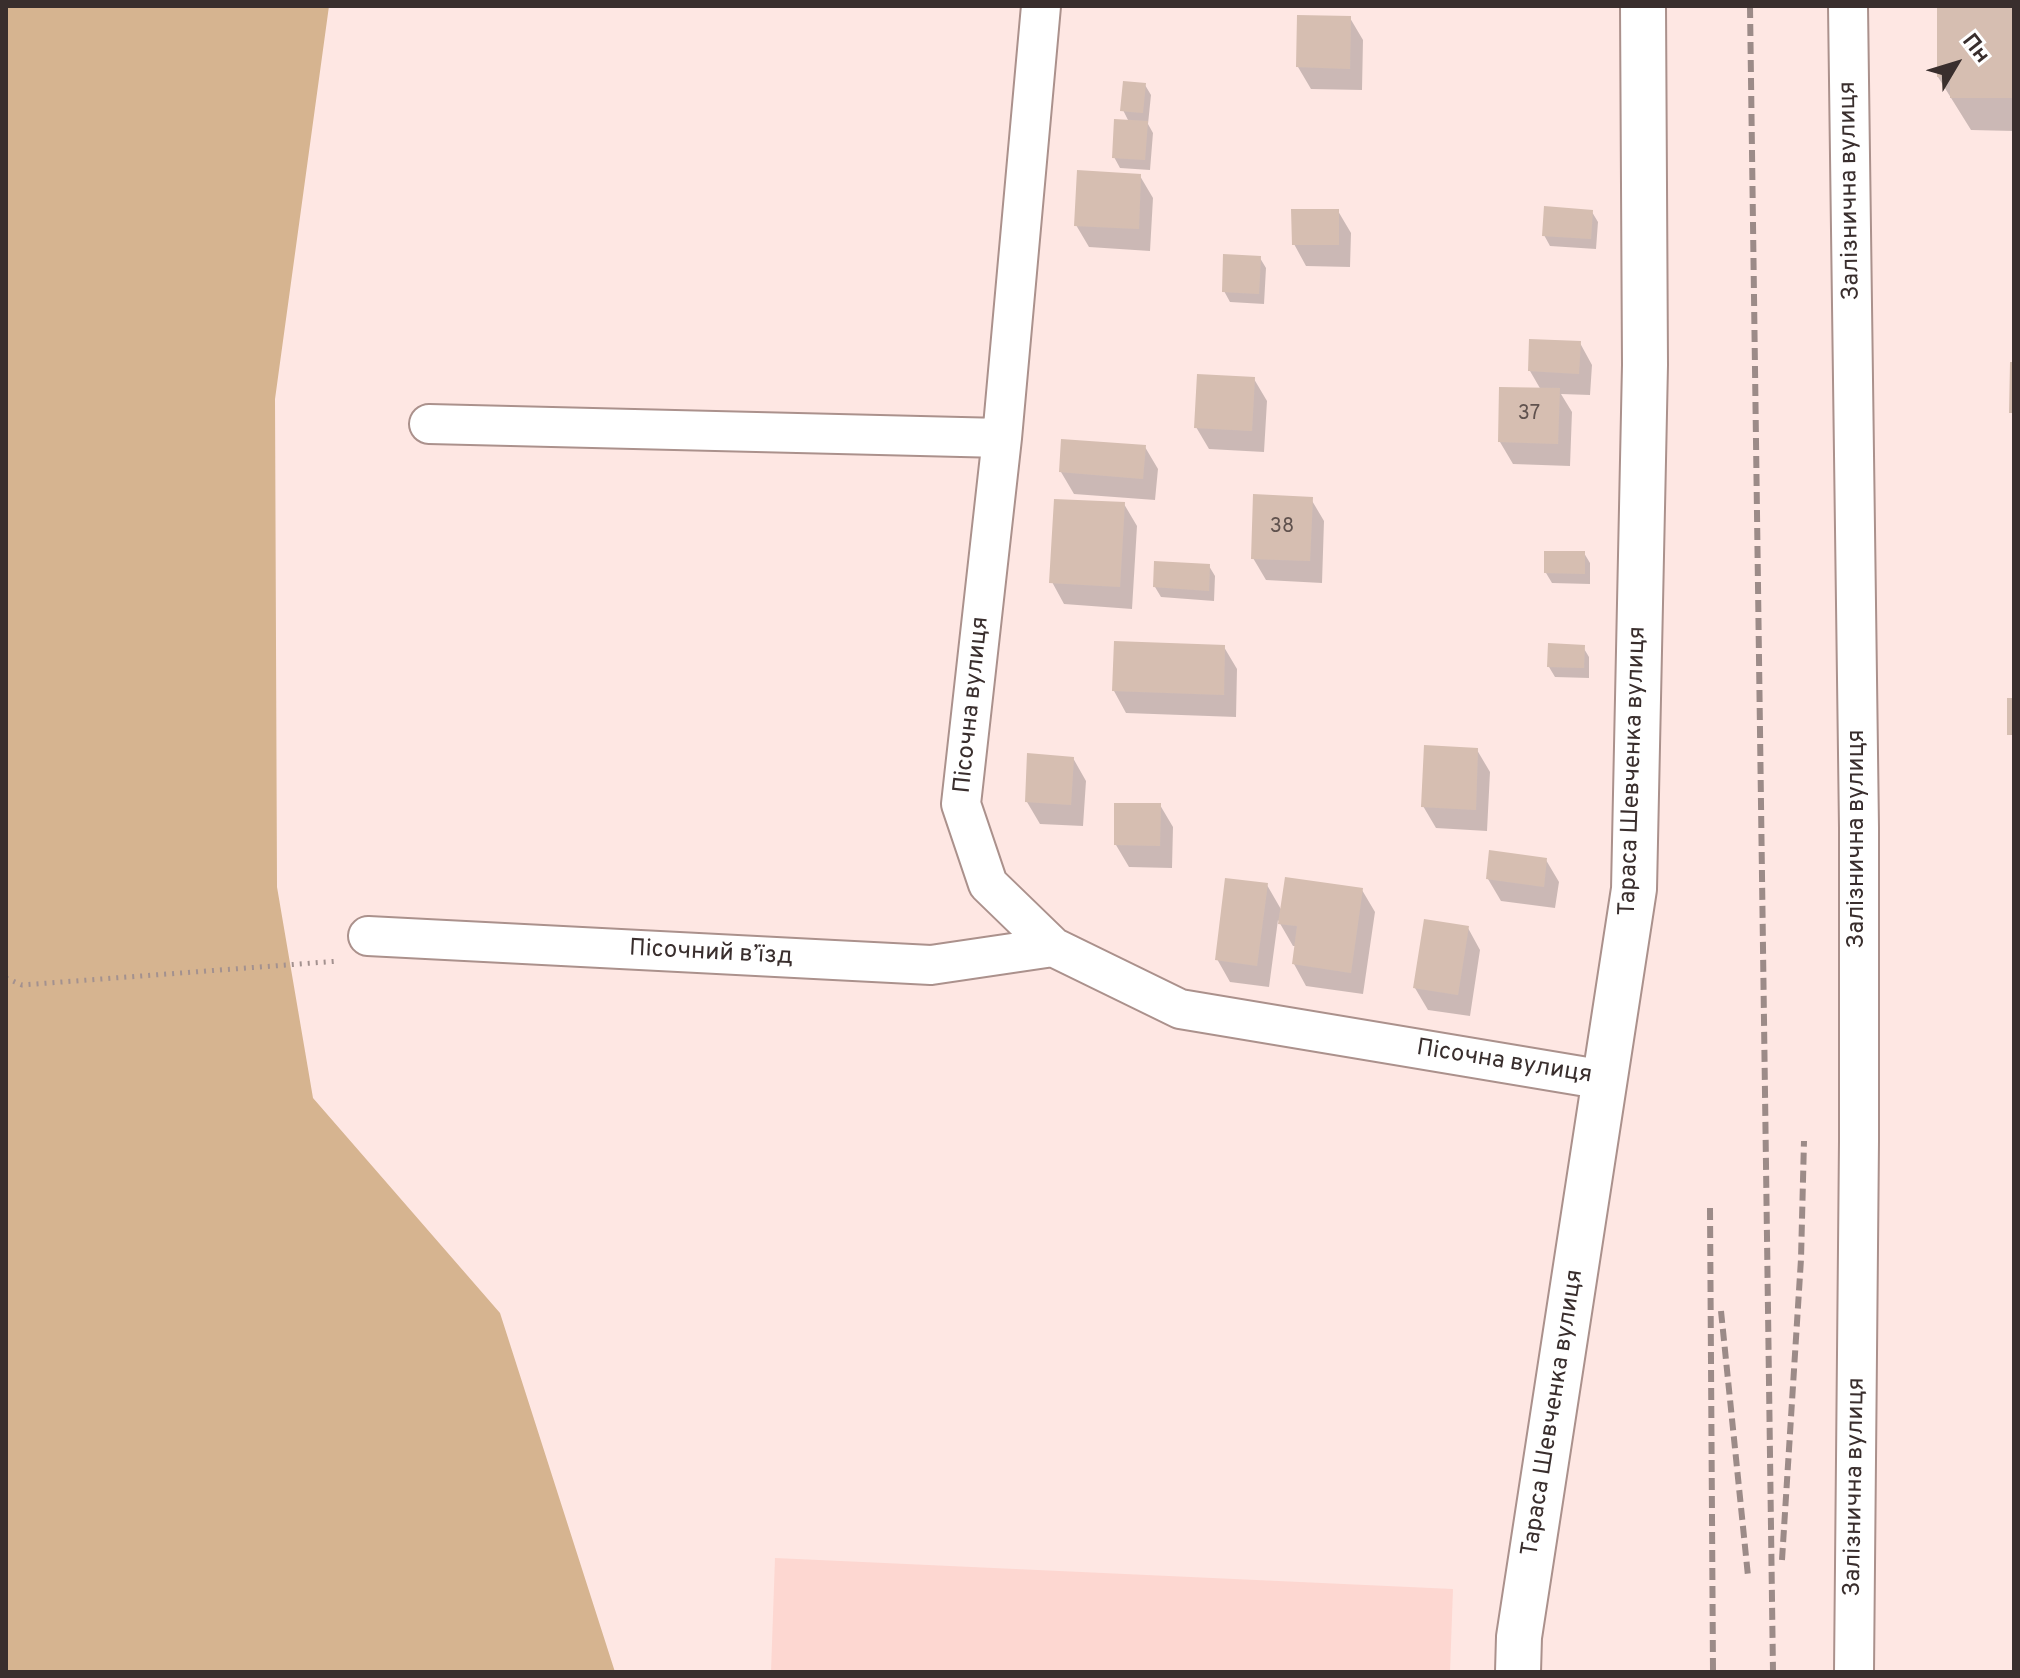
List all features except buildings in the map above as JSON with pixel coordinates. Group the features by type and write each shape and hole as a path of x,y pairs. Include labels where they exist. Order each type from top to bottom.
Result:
{"street":[{"name":"Пісочна вулиця","path":"1041,6 1002,438 961,804 988,884 1053,947 1180,1009 1605,1080"},
{"name":"Тараса Шевченка вулиця","path":"1518,1672 1519,1637 1634,889 1645,365 1643,6"},
{"name":"Залізнична вулиця","path":"1848,6 1859,828 1854,1672"},
{"path":"429,424 1002,438"},
{"name":"Пісочний в’їзд","path":"368,936 931,965 1053,947"}],"path":[{"path":"6,978 22,985 354,960 368,936"}],"shaded area":[{"path":"6,6 329,6 275,399 277,887 313,1098 500,1313 615,1672 6,1672"},
{"path":"775,1558 1453,1589 1450,1672 771,1672"}],"railway":[{"path":"1750,6 1773,1672"},
{"path":"1782,1560 1801,1259 1804,1141"},
{"path":"1710,1208 1713,1672"},
{"path":"1721,1311 1748,1576"}]}
